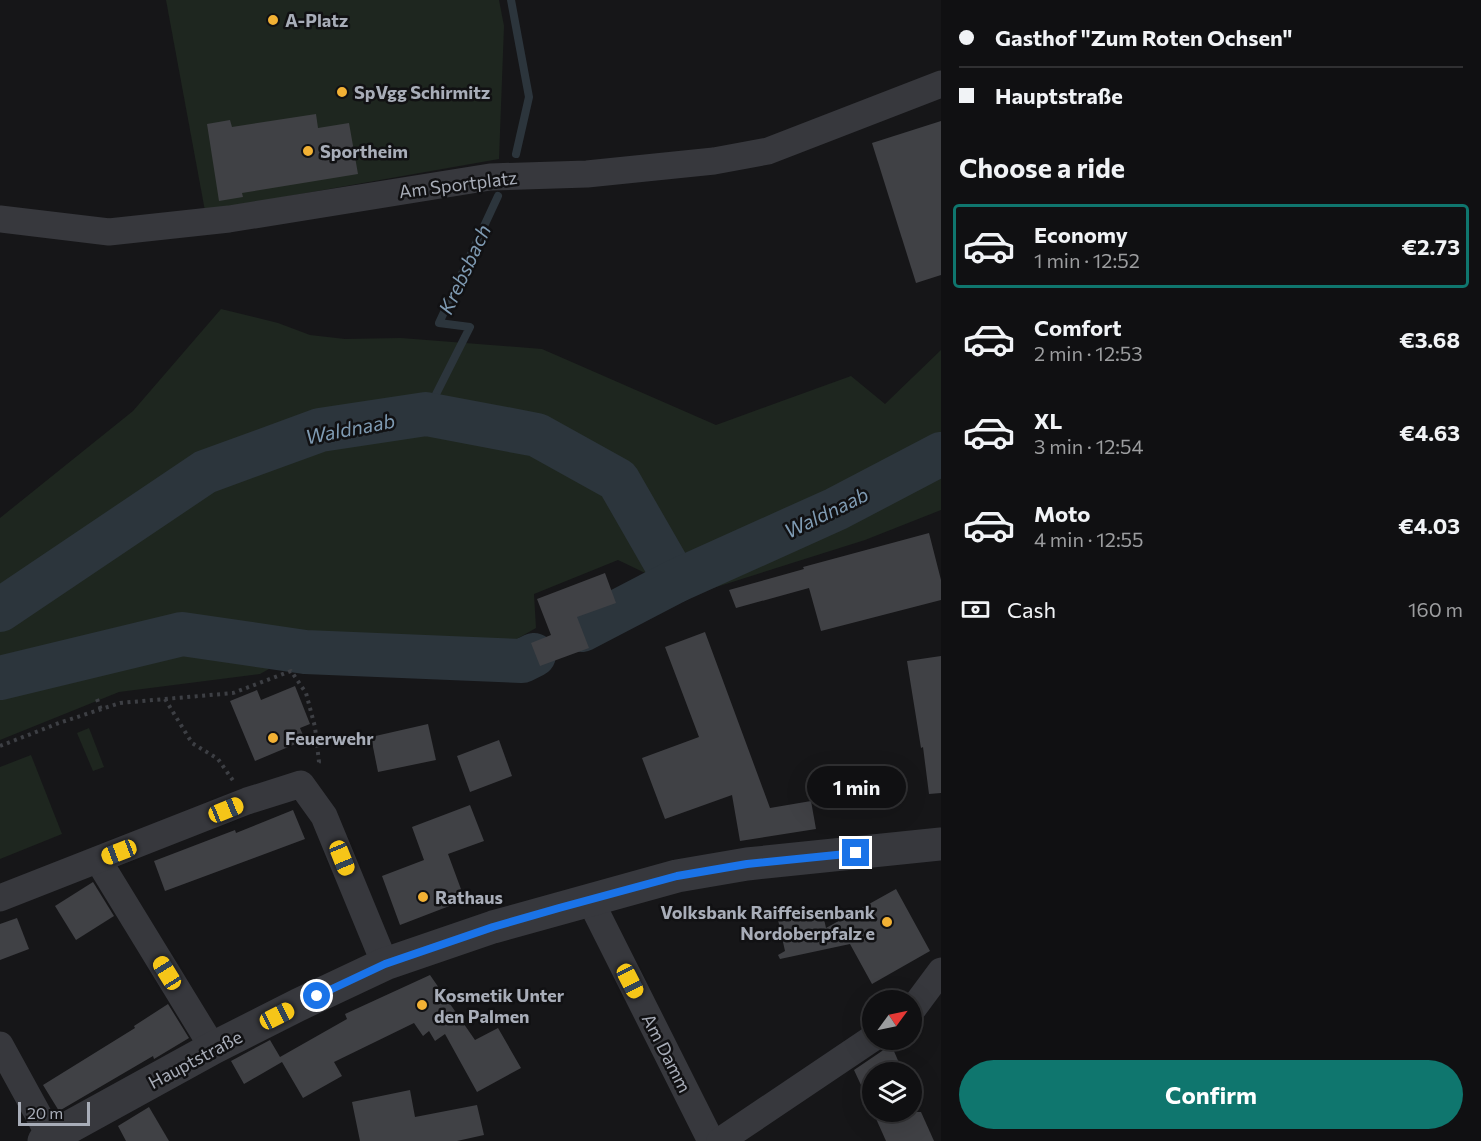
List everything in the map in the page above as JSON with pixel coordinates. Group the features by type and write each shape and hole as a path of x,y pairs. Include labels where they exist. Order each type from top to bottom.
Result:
{"street":[{"name":"Am Sportplatz","path":"0,219 109,231 229,219 490,177 586,174 714,161 768,151 941,84"},
{"path":"0,898 247,801 301,784 324,816 385,964"},
{"name":"Hauptstraße","path":"48,1139 213,1048 385,964 493,927 677,876 747,864 941,844"},
{"path":"98,860 213,1048"},
{"name":"Am Damm","path":"590,900 711,1141"},
{"path":"922,997 941,971"},
{"path":"720,1141 862,1045"},
{"path":"0,1046 48,1139"}],"path":[{"path":"0,746 120,704 233,693 291,671 306,693 315,727 319,762 301,784"},
{"path":"97,699 101,710"},
{"path":"165,699 192,743 218,759 247,801"}],"shaded area":[{"name":"SpVgg Schirmitz","path":"166,0 499,0 504,26 499,159 205,211"},
{"path":"221,309 278,323 310,335 345,339 401,338 542,349 716,425 851,376 885,404 941,350 941,510 865,540 691,595 618,560 534,594 536,628 508,644 335,632 260,674 119,692 0,740 0,518 133,411"},
{"path":"89,728 104,767 93,771 77,733"},
{"path":"31,755 62,834 0,859 0,767"}],"building":[{"name":"Sportheim","path":"316,114 318,128 349,123 358,174 242,193 243,197 219,201 207,124 230,120 232,127"},
{"path":"941,121 941,275 916,283 872,143"},
{"path":"929,533 941,580 941,600 821,631 809,588 736,608 729,590 804,569 803,567"},
{"path":"605,573 616,603 577,617 589,648 540,666 531,643 551,635 537,599"},
{"path":"705,632 770,808 811,801 816,829 740,841 732,795 665,819 642,758 699,737 665,647"},
{"path":"941,656 941,793 929,794 907,661"},
{"path":"295,686 310,724 300,728 305,740 255,761 230,701 257,690 261,700"},
{"path":"428,724 436,760 378,772 371,737"},
{"path":"499,740 512,776 470,792 457,756"},
{"path":"470,805 484,841 448,854 465,900 400,925 382,876 424,860 412,827"},
{"path":"293,810 305,839 165,891 154,861 235,830 236,833"},
{"path":"93,882 114,916 76,940 55,906"},
{"path":"896,889 930,951 872,984 850,944 780,959 778,955 785,951 778,920 822,910 826,928"},
{"path":"17,918 29,949 0,960 0,924"},
{"path":"430,975 475,1040 498,1028 521,1068 477,1092 445,1034 435,1041 429,1031 423,1036 414,1023 334,1062 342,1076 303,1098 282,1062 244,1084 231,1061 270,1040 280,1057 347,1019 345,1014"},
{"path":"168,1004 189,1038 154,1059 153,1056 59,1111 43,1085 135,1028 134,1026"},
{"path":"893,1050 899,1062 866,1062 882,1051"},
{"path":"862,1065 862,1087 854,1070"},
{"path":"410,1090 415,1117 477,1105 484,1135 457,1141 360,1141 352,1102"},
{"path":"149,1107 169,1141 126,1141 118,1126"},
{"path":"922,1114 934,1141 886,1141 877,1122 922,1122"}],"waterway":[{"name":"Krebsbach","path":"511,0 529,97 516,154"},
{"name":"Krebsbach","path":"426,414 470,327 439,323 498,196"},
{"name":"Waldnaab","path":"0,610 205,472 320,430 426,414 537,435 618,480 676,581"},
{"name":"Waldnaab","path":"582,630 676,581 836,509 941,454"},
{"name":"Waldnaab","path":"0,678 182,634 305,652 522,661 534,655"}],"place":[{"name":"A-Platz","path":"273,20"},
{"name":"SpVgg Schirmitz","path":"342,92"},
{"name":"Sportheim","path":"308,151"},
{"name":"Feuerwehr","path":"273,738"},
{"name":"Rathaus","path":"423,897"},
{"name":"Volksbank Raiffeisenbank Nordoberpfalz e","path":"887,922"},
{"name":"Kosmetik Unter den Palmen","path":"422,1005"}],"route":[{"path":"317,996 385,964 493,927 677,876 747,864 856,853"}]}
